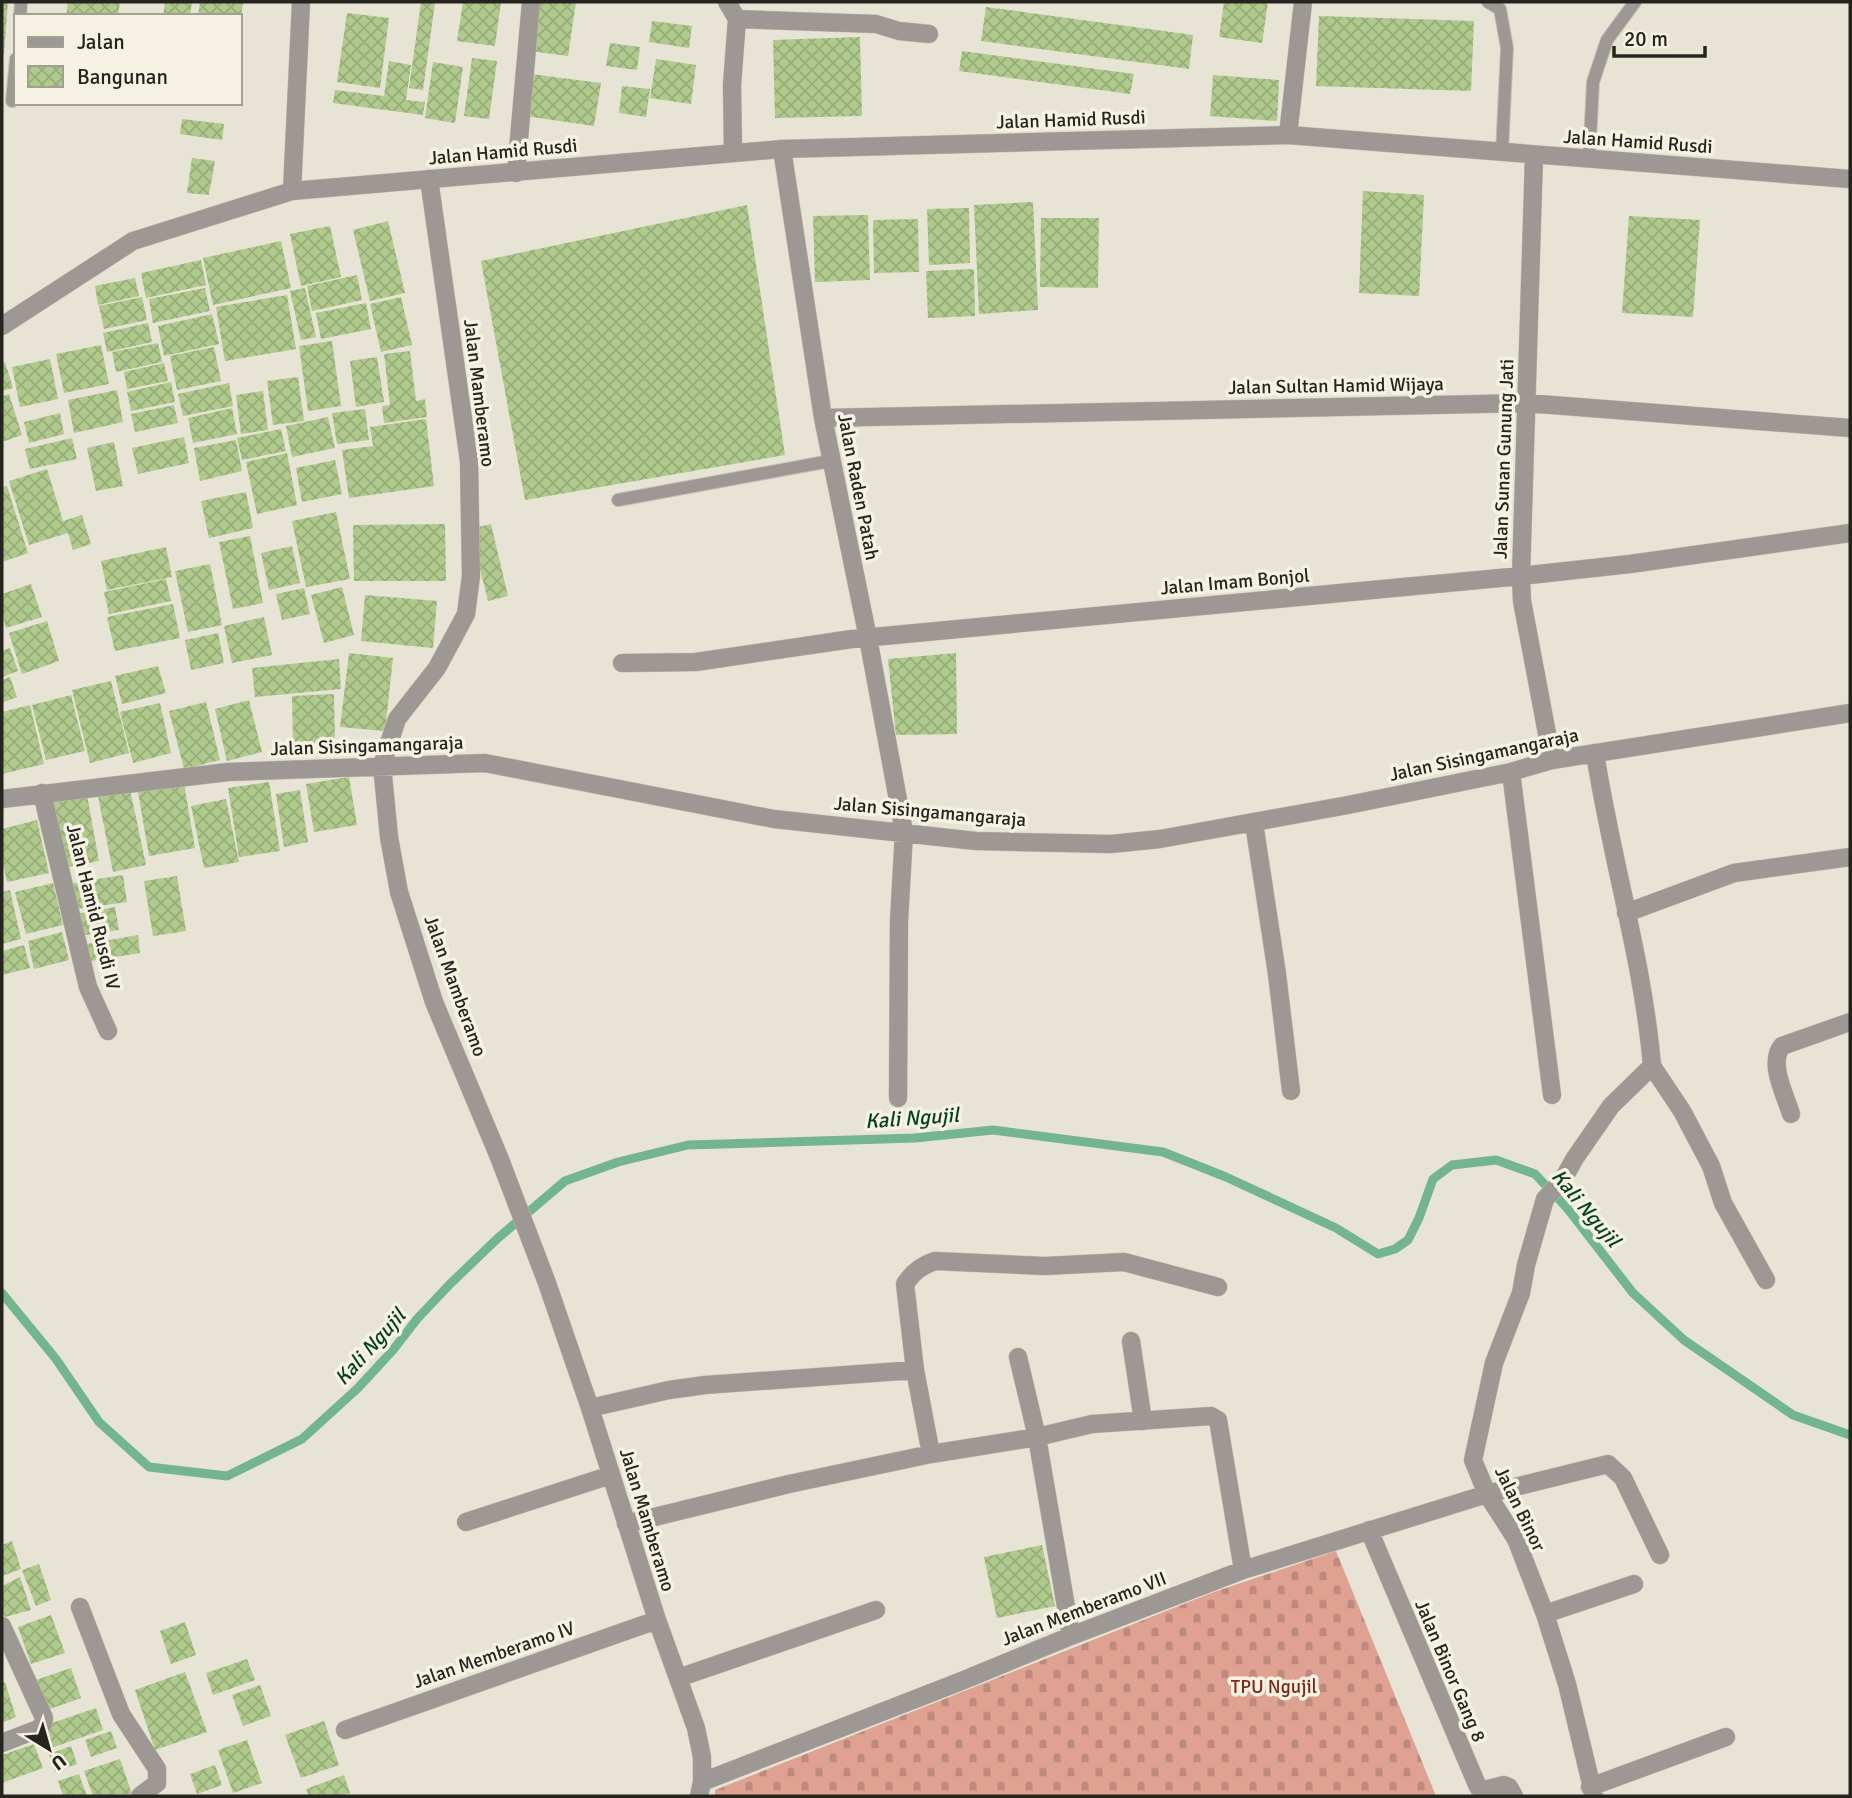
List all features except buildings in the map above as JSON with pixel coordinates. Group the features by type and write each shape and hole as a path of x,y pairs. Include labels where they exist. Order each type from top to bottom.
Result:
{"street":[{"path":"292,191 301,2"},
{"path":"516,173 531,2"},
{"path":"727,2 737,19 732,85 733,152"},
{"path":"1288,135 1303,2"},
{"path":"737,19 876,24 899,31 929,34"},
{"name":"Jalan Hamid Rusdi","path":"2,326 133,242 292,191 733,152 1288,135 1534,156 1850,178"},
{"name":"Jalan Raden Patah","path":"782,149 822,418 868,638 904,832 899,921 898,1098"},
{"name":"Jalan Sunan Gunung Jati","path":"1534,156 1521,576 1522,601 1552,760"},
{"name":"Jalan Mamberamo","path":"429,179 469,461 471,576 466,614 462,623 437,668 397,719 382,765 389,836 399,892 434,1002 499,1157 547,1283 657,1620 696,1728 702,1757 699,1792"},
{"name":"Jalan Sultan Hamid Wijaya","path":"822,418 1526,403 1850,428"},
{"name":"Jalan Imam Bonjol","path":"622,663 696,662 868,638 1521,576 1630,564 1850,533"},
{"name":"Jalan Sisingamangaraja","path":"2,799 228,772 485,763 774,819 976,841 1111,844 1160,839 1254,823 1511,772 1552,760 1850,713"},
{"path":"1595,753 1605,816 1648,1022 1652,1066 1682,1111 1711,1166 1723,1203 1766,1280"},
{"path":"1511,772 1552,1095"},
{"name":"Jalan Hamid Rusdi IV","path":"42,793 88,987 108,1031"},
{"path":"1254,823 1277,974 1291,1091"},
{"path":"1626,913 1734,873 1850,857"},
{"path":"1791,1114 1776,1064 1776,1053 1783,1046 1850,1022"},
{"name":"Jalan Binor","path":"1592,1792 1567,1684 1545,1614 1516,1539 1487,1494 1473,1460 1494,1363 1521,1293 1545,1199 1562,1181 1574,1158 1611,1107 1652,1066"},
{"path":"931,1454 915,1370 905,1284 913,1273 935,1261 1045,1266 1124,1262 1218,1287"},
{"path":"1131,1341 1143,1421"},
{"path":"1018,1357 1037,1437 1071,1636"},
{"path":"590,1408 669,1390 705,1385 915,1370"},
{"path":"626,1524 789,1484 931,1454 1037,1437 1092,1424 1208,1415 1218,1420 1243,1570"},
{"name":"Jalan Memberamo VII","path":"699,1792 946,1687 1243,1570 1487,1494 1608,1464 1623,1478 1660,1555"},
{"path":"466,1522 611,1475"},
{"name":"Jalan Binor Gang 8","path":"1369,1530 1478,1787 1484,1790 1504,1785 1509,1787 1514,1796"},
{"path":"1545,1614 1634,1584"},
{"path":"80,1607 121,1714 158,1769 157,1783 140,1796"},
{"path":"678,1678 876,1610"},
{"name":"Jalan Memberamo IV","path":"345,1730 657,1620"},
{"path":"2,1626 44,1718 38,1729 2,1743"},
{"path":"1592,1792 1726,1737"}],"lane":[{"path":"1488,2 1500,9 1507,48 1502,152"},
{"path":"1589,160 1593,82 1607,40 1634,2"},
{"path":"12,101 14,80"},
{"path":"618,500 830,461"}],"green space":[{"name":"TPU Ngujil","path":"1336,1551 1436,1796 715,1796 715,1790 1214,1592"}],"waterway":[{"name":"Kali Ngujil","path":"2,1293 56,1359 99,1422 149,1467 227,1476 302,1439 358,1388 450,1284 498,1238 565,1181 618,1162 688,1145 915,1138 993,1130 1163,1152 1226,1177 1336,1228 1378,1254 1395,1249 1408,1240 1433,1179 1452,1165 1496,1160 1535,1174 1567,1208 1633,1293 1684,1340 1793,1415 1850,1435"}]}
